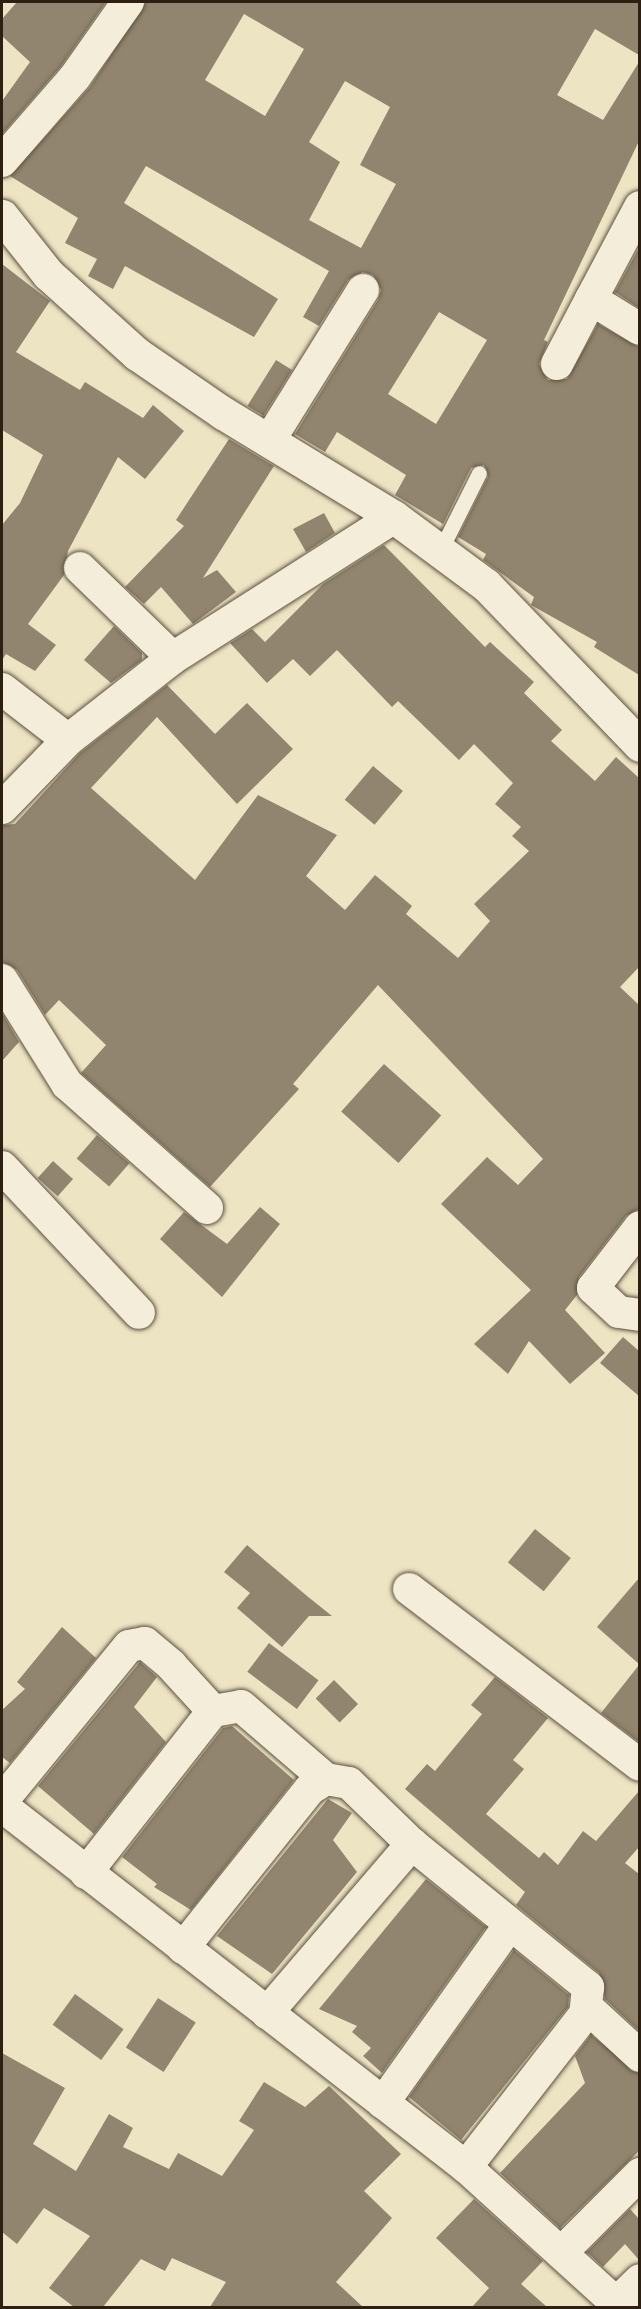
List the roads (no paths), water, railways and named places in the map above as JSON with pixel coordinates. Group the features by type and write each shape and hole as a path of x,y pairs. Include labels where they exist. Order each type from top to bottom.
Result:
{"street":[{"path":"2,161 75,77 128,2"},
{"path":"557,364 639,207"},
{"path":"2,216 48,274 137,354 268,441 394,517 440,550 529,624 638,742"},
{"path":"268,441 363,290"},
{"path":"591,299 639,329"},
{"path":"2,808 68,740 173,658 394,517"},
{"path":"80,568 173,658"},
{"path":"2,689 68,740"},
{"path":"2,980 66,1084 207,1208"},
{"path":"2,1167 139,1313"},
{"path":"639,1227 593,1288 619,1312 639,1315"},
{"path":"409,1589 639,1765"},
{"path":"213,1711 171,1665 135,1642 114,1660 3,1808 466,2167 561,2253 613,2305 639,2280"},
{"path":"86,1873 213,1711 241,1706 326,1779 349,1783 412,1844 588,1987 588,2008 466,2167"},
{"path":"183,1948 310,1789 326,1779"},
{"path":"267,2013 412,1844"},
{"path":"383,2103 510,1924"},
{"path":"588,2008 639,2056"},
{"path":"561,2253 639,2174"}],"lane":[{"path":"440,550 479,473"}]}
